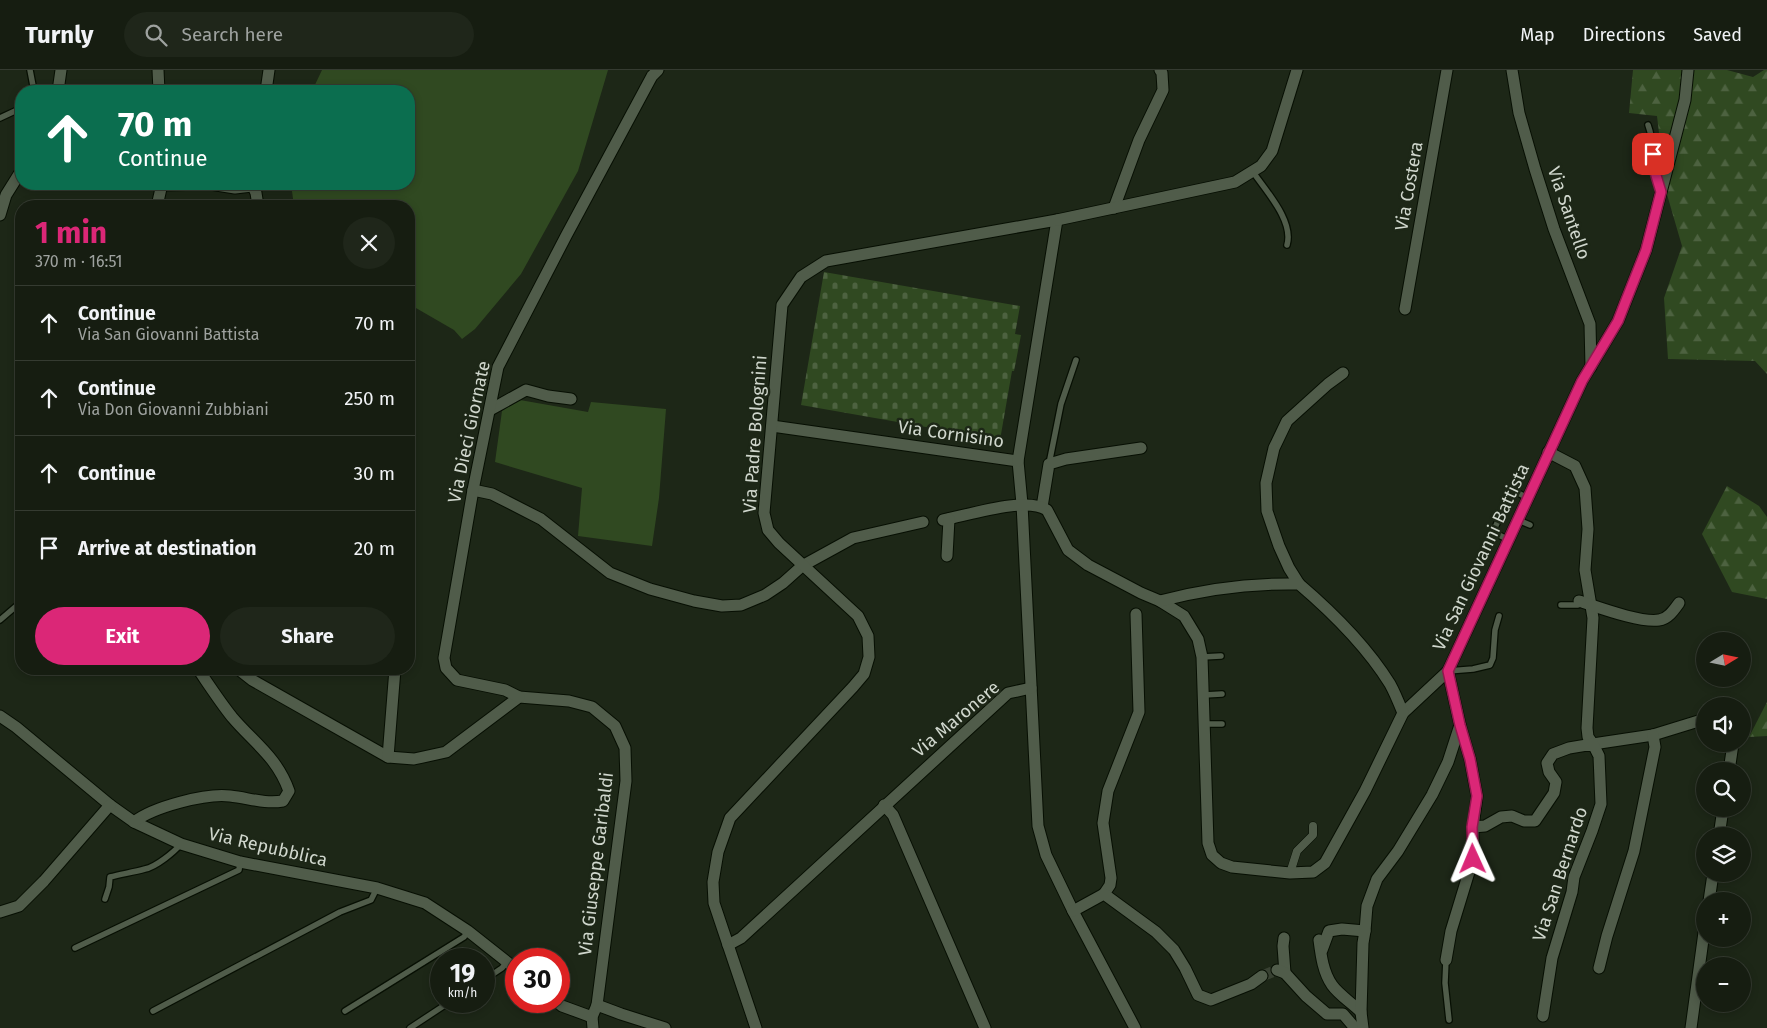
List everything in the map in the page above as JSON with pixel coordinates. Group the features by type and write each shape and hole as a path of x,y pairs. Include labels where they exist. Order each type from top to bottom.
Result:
{"street":[{"path":"59,85 61,70"},
{"path":"158,70 159,85"},
{"path":"267,85 270,70"},
{"name":"Via Dieci Giornate","path":"519,697 505,690 458,680 446,668 444,658 473,490 498,367 615,143 652,76 658,70"},
{"path":"1114,208 1139,140 1163,90 1160,70"},
{"name":"Via Padre Bolognini","path":"752,1026 714,903 713,882 718,852 730,818 854,687 864,674 869,657 868,636 858,616 802,566 768,530 764,513 782,305 801,276 826,261 1057,220 1235,182 1261,166 1272,151 1297,70"},
{"name":"Via Costera","path":"1405,309 1447,70"},
{"name":"Via Santello","path":"1512,70 1519,113 1535,169 1554,229 1590,324 1591,367"},
{"name":"Via San Giovanni Battista","path":"1460,725 1448,671 1582,381 1618,321 1646,250 1684,100 1688,70"},
{"path":"0,215 6,195 15,181"},
{"path":"1018,461 1057,220"},
{"path":"1343,373 1287,421 1274,448 1266,483 1267,510 1279,546 1299,584 1316,598 1366,651 1390,685 1403,712"},
{"path":"490,410 526,390 548,396 571,399"},
{"name":"Via Cornisino","path":"772,426 1018,461 1022,504 1031,688"},
{"path":"1042,507 1049,464 1066,459 1141,448"},
{"name":"Via San Giovanni Battista","path":"1548,452 1575,466 1585,488 1588,529 1584,602"},
{"path":"473,490 492,494 541,519 610,573 650,589 694,601 722,606 741,604 765,595 783,583 802,566 853,538 923,522"},
{"path":"947,556 946,519 1022,504 1042,507 1047,510 1068,550 1088,565 1184,616 1198,639 1202,657 1208,843 1212,855 1232,867 1290,873 1313,872 1325,862 1365,791 1403,712 1448,671"},
{"path":"1160,602 1193,592 1252,586 1299,584"},
{"path":"1584,602 1646,620 1661,620 1672,614 1679,603"},
{"name":"Via San Bernardo","path":"1543,1016 1552,958 1572,892 1574,877 1601,804 1599,756 1588,737 1587,728 1593,618 1584,602"},
{"path":"1073,911 1104,894 1110,885 1111,878 1103,823 1108,791 1139,712 1136,614"},
{"path":"134,822 144,814 196,798 228,796 269,804 283,801 289,791 283,774 261,746 232,717 202,675"},
{"path":"246,675 388,757 414,759 446,752 519,697"},
{"path":"388,757 394,675"},
{"path":"1031,688 1038,826 1046,855 1134,1028"},
{"name":"Via Maronere","path":"728,945 741,938 1008,693 1031,688"},
{"name":"Via Giuseppe Garibaldi","path":"519,697 569,701 592,707 615,726 625,748 626,781 597,1005 592,1022"},
{"name":"Via Repubblica","path":"0,716 16,727 110,805 134,822 181,844 240,862 377,888 424,902 468,931 505,960"},
{"name":"Via San Bernardo","path":"1472,827 1485,826 1501,817 1512,816 1524,821 1535,821 1554,793 1556,782 1549,772 1547,763 1553,754 1569,748 1652,735 1696,722"},
{"path":"1363,1028 1361,1012 1363,943 1366,931 1367,906 1377,879 1398,851 1432,795 1448,762 1460,725"},
{"path":"1446,960 1451,931 1473,859 1472,827 1477,796 1470,759 1460,725"},
{"path":"1599,968 1607,936 1634,851 1654,747 1652,735"},
{"path":"0,912 19,906 44,881 110,805"},
{"path":"884,805 893,815 985,1028"},
{"path":"1290,873 1298,851 1314,835 1313,826"},
{"path":"1104,894 1156,932 1174,950 1198,995 1211,1000 1252,984 1262,976"},
{"path":"1321,954 1329,931 1342,929 1366,931"},
{"path":"1284,938 1281,972 1327,1014 1343,1014 1355,1028"},
{"path":"1319,940 1326,972 1332,985 1361,1012"},
{"path":"1690,1028 1702,947"},
{"path":"597,1005 665,1028"},
{"path":"570,1010 592,1022"}],"lane":[{"path":"30,70 33,85"},
{"path":"0,118 15,111"},
{"path":"1648,125 1652,135 1655,172 1661,192"},
{"path":"1253,172 1285,219 1287,245"},
{"path":"1049,464 1061,404 1076,360"},
{"path":"1509,540 1493,532 1512,490 1528,498"},
{"path":"1518,520 1530,525"},
{"path":"1561,605 1584,602"},
{"path":"0,620 15,607"},
{"path":"1448,671 1473,669 1490,665 1493,658 1494,630 1499,616"},
{"path":"1202,657 1220,656"},
{"path":"1204,695 1222,694"},
{"path":"1204,724 1222,724"},
{"path":"105,899 110,877 147,869 174,852 181,844"},
{"path":"76,948 238,870 240,862"},
{"path":"153,1011 340,912 371,900 377,888"},
{"path":"345,1011 464,937 468,931"},
{"path":"1446,960 1444,983 1448,1020"},
{"path":"410,1028 433,1013"}],"green space":[{"path":"322,70 608,70 578,171 521,274 475,329 462,339 454,330 415,307 415,200 293,200 292,190 415,190 415,85 315,85"},
{"path":"1633,70 1727,70 1753,77 1767,70 1767,374 1755,361 1668,359 1664,298 1682,246 1666,191 1657,116 1629,113"},
{"path":"824,272 1020,306 1015,334 1021,335 1014,371 1012,371 1000,440 801,405"},
{"path":"520,400 588,412 591,402 666,409 659,498 652,546 578,536 582,488 495,462 502,411"},
{"path":"1727,486 1759,506 1767,517 1767,599 1732,592 1702,534"},
{"path":"1767,702 1767,736 1751,737 1751,733"}],"tunnel":[{"path":"1262,976 1277,970"}],"route":[{"path":"1473,859 1472,827 1477,796 1470,759 1448,671 1582,381 1618,321 1646,250 1661,192 1657,183 1653,154"}]}
